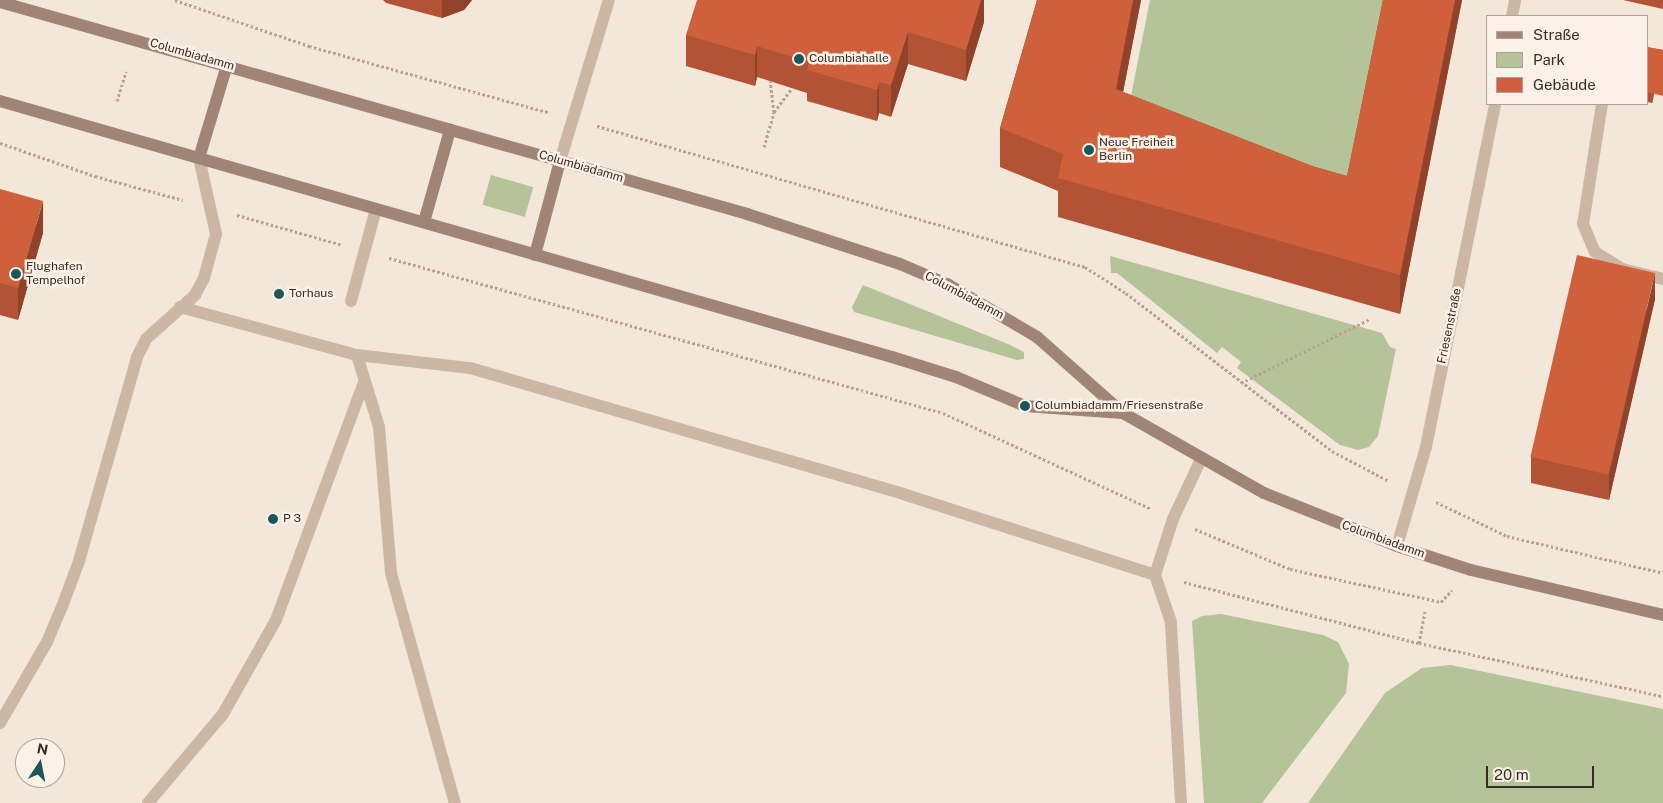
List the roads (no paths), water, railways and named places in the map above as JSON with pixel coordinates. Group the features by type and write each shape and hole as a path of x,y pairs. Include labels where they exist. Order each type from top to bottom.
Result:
{"main road":[{"name":"Columbiadamm","path":"0,2 792,228 900,264 939,281 1037,337 1123,413 1201,459 1264,493 1397,546 1471,570 1663,615"},
{"path":"199,158 226,65"},
{"name":"Columbiadamm","path":"0,101 902,360 956,377 1025,406 1123,413"},
{"path":"424,222 450,130"},
{"path":"535,255 560,161"}],"street":[{"path":"560,161 609,0"},
{"path":"1512,15 1515,0"},
{"name":"Friesenstraße","path":"1397,546 1426,447 1494,105"},
{"path":"1602,105 1583,224 1595,252 1622,269 1663,279"},
{"path":"0,723 47,642 62,608 79,561 137,357 146,339 195,295 204,278 216,234 199,158"},
{"path":"351,301 376,209"},
{"path":"180,307 357,355 470,368 903,494 1155,574"},
{"path":"357,355 378,427 391,573 455,803"},
{"path":"148,803 223,714 276,620 364,382"},
{"path":"1181,803 1170,622 1155,574 1173,519 1201,459"}],"place":[{"name":"Columbiahalle","path":"799,59"},
{"name":"Neue Freiheit Berlin","path":"1089,150"},
{"name":"Flughafen Tempelhof","path":"16,274"},
{"name":"Torhaus","path":"279,294"},
{"name":"Columbiadamm/Friesenstraße","path":"1025,406"},
{"name":"P 3","path":"273,519"}]}
